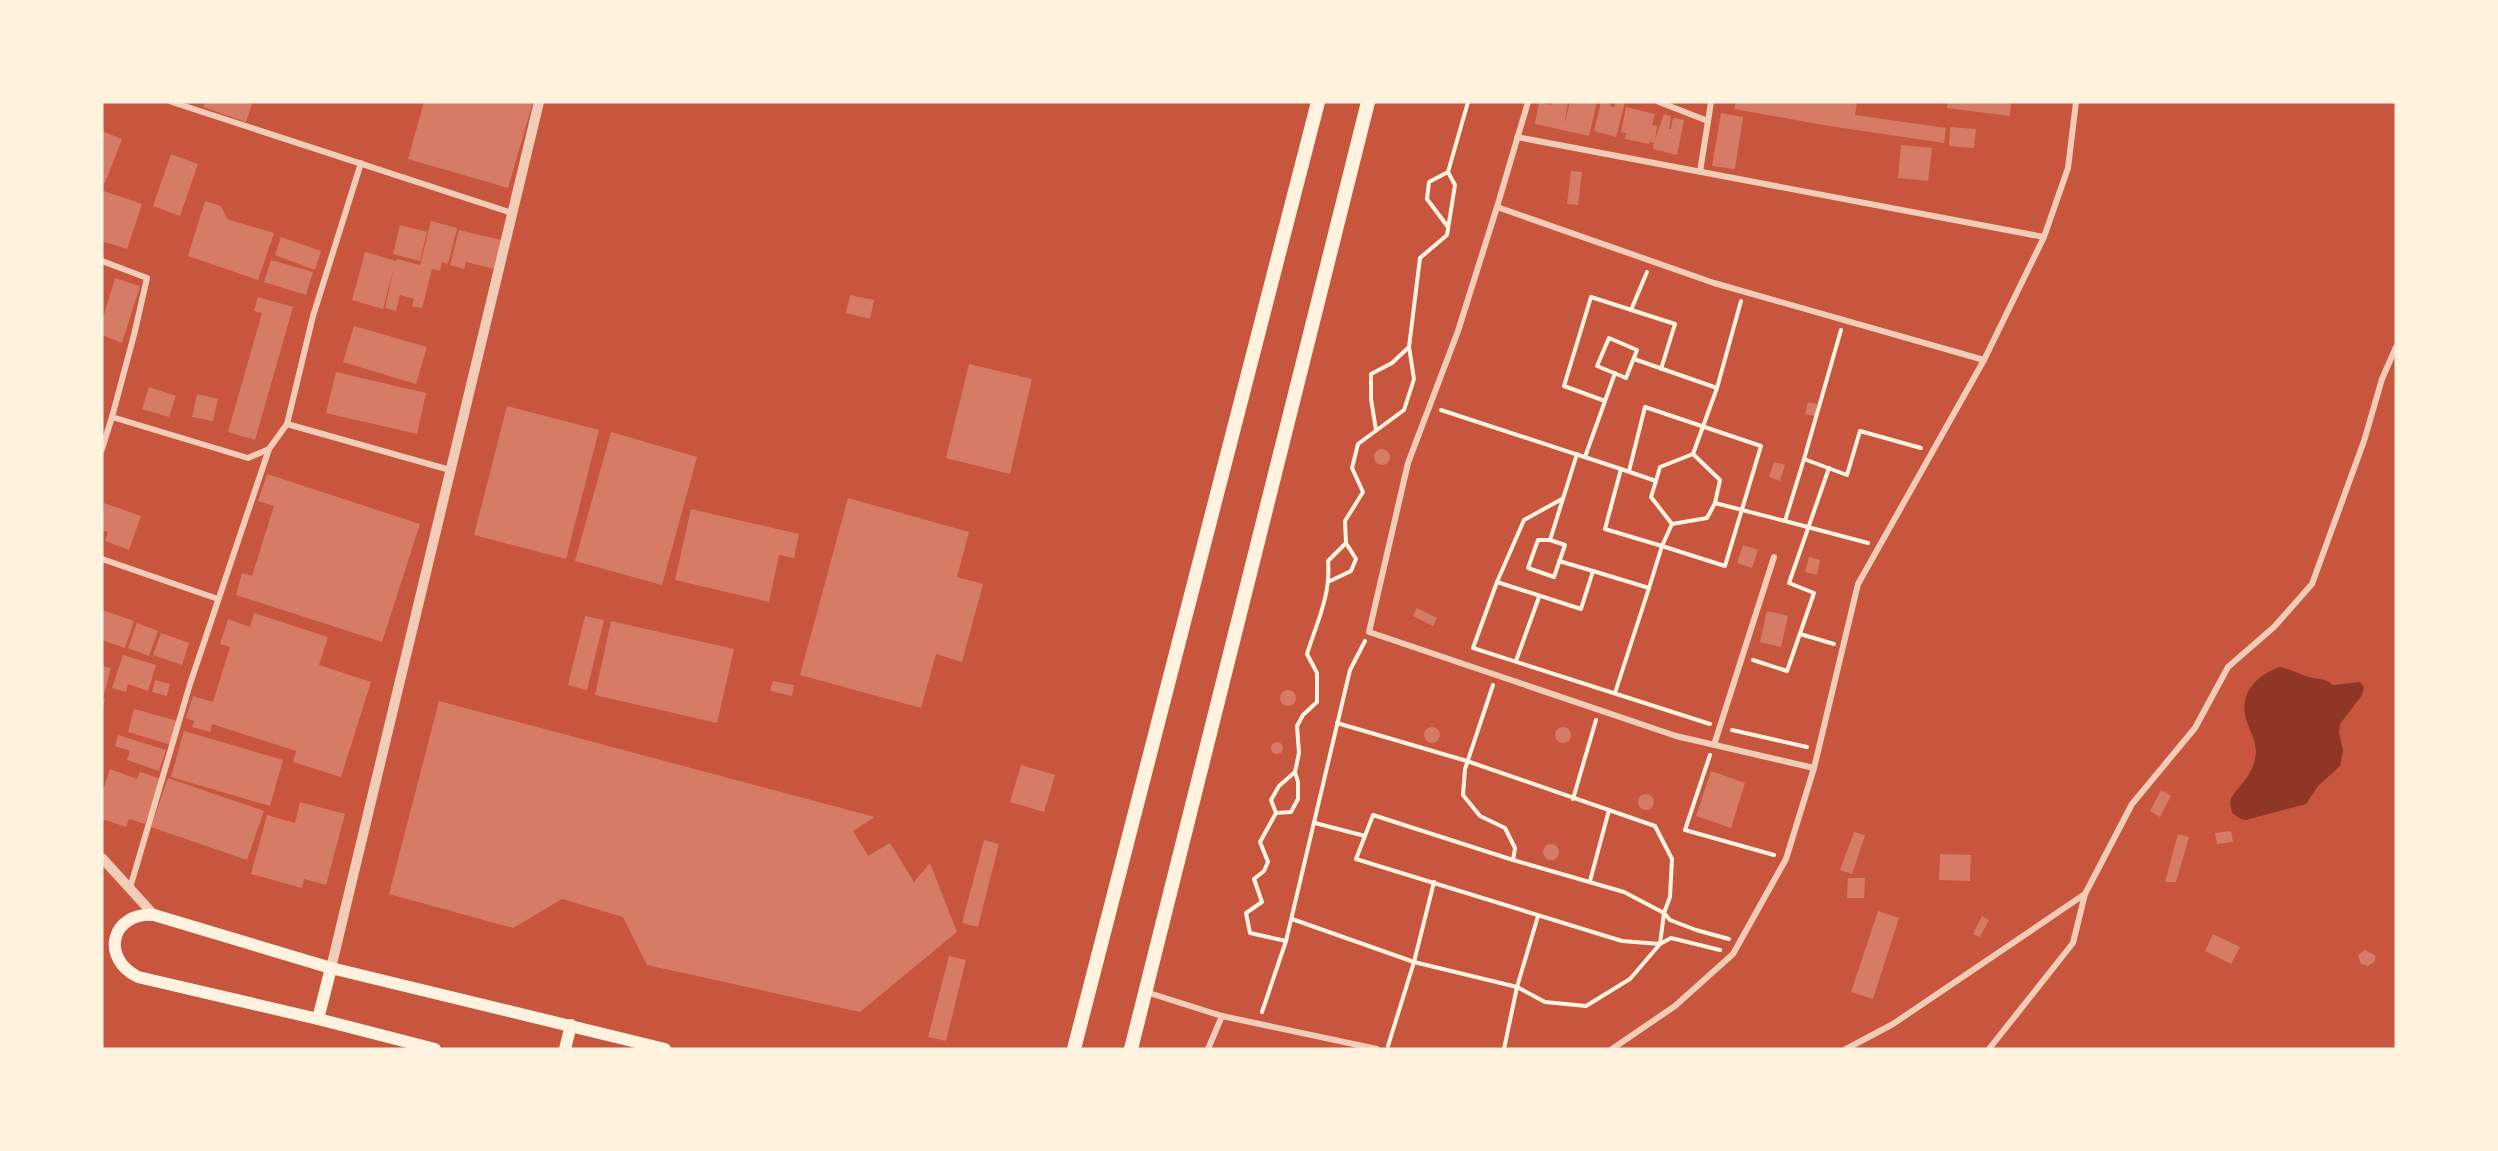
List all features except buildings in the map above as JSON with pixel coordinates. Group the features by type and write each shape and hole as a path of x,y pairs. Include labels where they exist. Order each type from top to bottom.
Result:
{"main road":[{"path":"1074,1049 1318,102"},
{"path":"1131,1049 1368,102"},
{"path":"435,1049 138,977 120,964 115,954 114,943 117,932 132,917 154,915 331,968 665,1049"},
{"path":"318,1019 331,968"},
{"path":"565,1049 571,1025"}],"street":[{"path":"172,102 512,213"},
{"path":"331,968 539,102"},
{"path":"1528,102 1458,332 1408,463 1369,632 1676,736 1814,768"},
{"path":"1659,102 1708,121"},
{"path":"1700,172 1711,102"},
{"path":"1612,1049 1674,1006 1733,954 1786,859 1814,768 1858,584 1984,360 2044,237 2068,168 2076,102"},
{"path":"1517,137 2044,237"},
{"path":"130,888 190,684 218,599 269,449 287,424 313,316 361,164"},
{"path":"1497,207 1743,291 1984,360"},
{"path":"102,261 147,278 134,335 102,448"},
{"path":"1989,1049 2073,944 2085,894 2132,804 2195,728 2228,667 2274,627 2312,584 2364,441 2382,378 2396,347"},
{"path":"112,417 248,459 269,449"},
{"path":"287,424 450,470"},
{"path":"1714,745 1774,557"},
{"path":"102,559 218,599"},
{"path":"102,858 154,915"},
{"path":"1846,1049 1893,1024 2085,894"},
{"path":"1145,992 1222,1016 1377,1049"},
{"path":"1208,1049 1222,1016"}],"path":[{"path":"1330,581 1351,571 1356,559 1346,543 1345,520 1363,492 1352,468 1358,444 1404,410 1414,379 1409,347 1420,258 1447,235 1455,185 1448,172 1468,102"},
{"path":"1448,172 1429,182 1427,199 1448,227"},
{"path":"1631,310 1652,261"},
{"path":"1672,524 1651,497 1660,467 1694,454 1717,388 1743,291"},
{"path":"1605,401 1564,386 1591,297 1675,324 1660,369"},
{"path":"1785,520 1844,320"},
{"path":"1609,338 1637,350 1634,359 1626,378 1597,366 1609,338"},
{"path":"1376,430 1371,399 1371,374 1392,363 1409,347"},
{"path":"1634,359 1717,388"},
{"path":"1586,457 1615,373"},
{"path":"1430,406 1656,481"},
{"path":"1621,469 1605,530 1725,566 1761,446 1645,407 1629,471"},
{"path":"1804,459 1847,475 1860,431 1933,451"},
{"path":"1550,540 1577,454"},
{"path":"1672,524 1707,518 1715,503 1720,480 1694,454"},
{"path":"1742,656 1787,671 1814,593 1789,583 1829,468"},
{"path":"1562,500 1524,520 1497,582 1473,648 1719,727 1818,749"},
{"path":"1715,503 1879,546"},
{"path":"1615,693 1662,546 1672,524"},
{"path":"1538,540 1550,540 1565,545 1554,577 1528,568 1538,540"},
{"path":"1276,813 1291,812 1298,799 1299,782 1295,772 1299,753 1296,726 1303,715 1317,702 1317,674 1307,654 1330,581 1328,561 1346,543"},
{"path":"1559,561 1649,588"},
{"path":"1497,582 1581,609 1593,571"},
{"path":"1516,661 1539,597"},
{"path":"1258,1023 1292,920 1350,670 1369,632"},
{"path":"1800,634 1843,646"},
{"path":"1496,676 1467,761 1463,795 1480,816 1505,828 1515,848 1513,860"},
{"path":"1573,799 1599,710"},
{"path":"1337,723 1467,761 1655,826 1672,859 1670,897 1664,913 1660,944"},
{"path":"1714,745 1685,830 1786,859"},
{"path":"1286,941 1250,933 1246,913 1262,902 1254,879 1264,871 1268,862 1260,842 1276,813 1271,800 1279,786 1295,772"},
{"path":"1590,881 1609,810"},
{"path":"1660,944 1622,941 1356,859 1373,815 1513,860 1624,892 1664,913 1670,920 1696,930 1741,942"},
{"path":"1315,823 1365,836"},
{"path":"1387,1049 1414,962 1434,882"},
{"path":"1504,1049 1517,987 1538,916"},
{"path":"1292,920 1414,962 1517,987 1545,1002 1586,1006 1630,979 1660,944 1671,938 1733,954"}],"shaded area":[{"path":"2280,667 2333,685 2360,682 2364,687 2362,695 2340,724 2339,733 2343,750 2340,766 2318,786 2306,804 2246,820 2241,819 2232,813 2230,802 2250,773 2256,753 2245,715 2246,698 2253,684 2265,674"}]}
